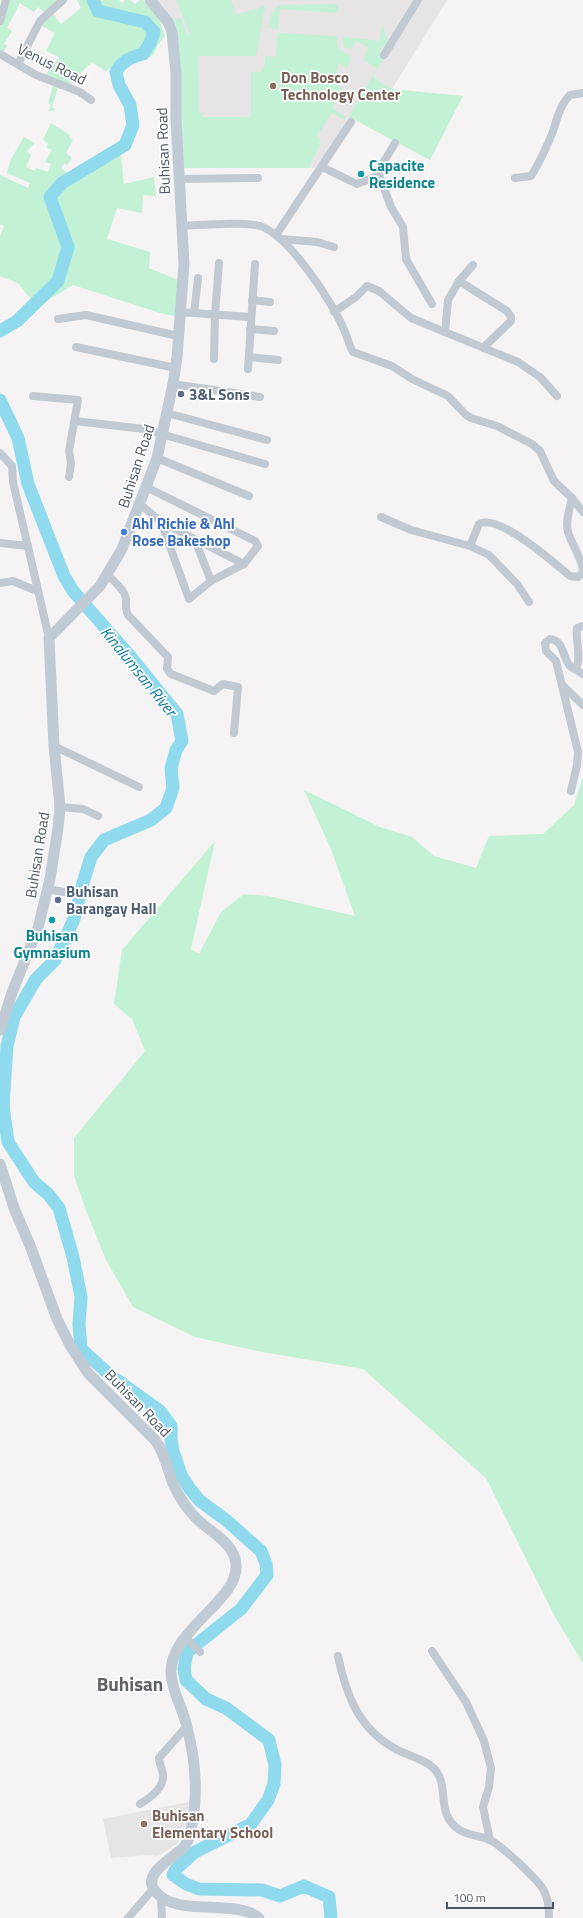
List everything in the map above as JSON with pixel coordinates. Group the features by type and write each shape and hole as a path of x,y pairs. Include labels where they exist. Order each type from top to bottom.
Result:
{"street":[{"path":"0,21 6,0"},
{"path":"18,64 40,21 63,0"},
{"name":"Buhisan Road","path":"0,1030 13,990 38,928 48,889 60,807 54,746 49,638 88,599 108,576 122,549 157,458 176,368 184,264 179,179 176,74 172,32 168,22 150,0"},
{"path":"384,55 418,0"},
{"name":"Venus Road","path":"0,54 36,75 80,92 91,100"},
{"path":"515,178 531,176 552,133 556,116 563,104 570,95 583,93"},
{"path":"279,237 351,122"},
{"path":"322,167 357,184 371,180 378,172 395,143"},
{"path":"378,172 391,208 403,227 406,259 432,304"},
{"path":"179,179 258,178"},
{"path":"181,226 250,224 264,228 279,237 310,274 334,312 353,352 392,366 412,379 448,396 471,418 497,426 532,444 540,451 554,481 582,510"},
{"path":"279,237 317,242 334,247"},
{"path":"214,359 215,314 219,263"},
{"path":"248,369 250,317 255,264"},
{"path":"444,332 448,300 459,281 473,265"},
{"path":"194,313 198,278"},
{"path":"459,281 507,311 512,317 511,321 483,348"},
{"path":"334,312 356,297 367,286 370,286 379,291 411,318 524,366 540,377 557,396"},
{"path":"252,300 270,302"},
{"path":"180,312 250,317"},
{"path":"58,319 86,315 178,336"},
{"path":"250,329 274,331"},
{"path":"76,347 176,368"},
{"path":"249,358 278,360"},
{"path":"173,384 260,397"},
{"path":"34,396 78,400 69,451 71,464 69,477"},
{"path":"167,413 267,440"},
{"path":"75,420 125,425 163,433 265,464"},
{"path":"0,453 12,466 13,482 49,638"},
{"path":"157,458 249,496"},
{"path":"146,487 255,542 258,546 244,564 211,581 189,599 161,522"},
{"path":"470,546 479,524 486,522 516,533 570,576 578,577 583,571 582,562 568,531 568,518 572,498"},
{"path":"140,504 161,522 244,564"},
{"path":"381,517 411,530 470,546 489,555 517,584 528,602"},
{"path":"195,540 211,581"},
{"path":"0,543 28,546"},
{"path":"108,576 125,594 128,615 168,658 168,669 171,674 214,691 223,684 238,687 234,733"},
{"path":"0,583 13,582 37,591"},
{"path":"576,668 578,661 576,635 577,628 583,626"},
{"path":"571,792 578,765 578,752 556,661 546,651 545,643 550,639 554,639 559,643 568,663 583,674"},
{"path":"562,685 583,705"},
{"path":"54,746 139,787"},
{"path":"60,807 83,809 98,816"},
{"path":"48,889 79,895"},
{"name":"Buhisan Road","path":"0,1164 14,1208 32,1248 57,1319 70,1345 88,1374 155,1440 162,1449 174,1487 187,1508 198,1520 220,1538 233,1554 236,1563 234,1579 192,1645 176,1652 171,1670 176,1698 187,1726 193,1760 195,1802 188,1840 184,1847 161,1864 152,1878 153,1889"},
{"path":"432,1651 466,1702 484,1741 491,1768 489,1787 482,1807 490,1840"},
{"path":"338,1656 350,1700 376,1736 394,1748 427,1764 436,1772 446,1814 452,1823 469,1835 490,1840 526,1869 543,1888 547,1898 549,1918"},
{"path":"140,1804 151,1797 162,1780 163,1774 159,1763 159,1758 187,1726"},
{"path":"128,1918 153,1889 161,1898 189,1905 243,1911 254,1914 259,1918"},
{"path":"161,1898 162,1918"}],"shaded area":[{"name":"Don Bosco Technology Center","path":"154,0 447,0 392,89 373,77 320,168 184,168 178,60"},
{"name":"Buhisan Elementary School","path":"189,1802 184,1830 177,1844 158,1856 147,1855 111,1858 103,1819"}],"green space":[{"path":"3,0 59,0 45,13 38,7 34,12 19,3 7,28 12,31 4,44 7,46 2,54 0,53 0,11"},
{"path":"77,0 97,0 98,2 103,0 119,0 122,3 125,0 130,0 135,4 140,0 143,0 159,19 165,36 157,46 154,54 147,59 120,65 105,71 92,62 69,85 45,76 59,57 46,51 55,33 40,25 52,13 61,24 81,8"},
{"path":"177,0 231,0 236,15 265,6 256,56 198,56 199,113 202,113 202,117 251,117 251,72 261,72 265,65 265,56 276,57 278,33 337,36 339,48 351,58 347,69 339,63 333,83 344,89 332,108 346,117 345,120 332,113 317,136 321,139 319,143 321,144 309,166 311,168 184,168 172,20 181,18 187,35 189,34"},
{"path":"335,4 338,7 338,13 280,9 278,29 268,28 271,15 279,5"},
{"path":"382,23 388,42 385,46 382,46 379,53 385,57 373,77 392,89 463,96 430,160 349,117 377,68 363,60 368,47 356,41 351,50 343,46 343,37 380,41"},
{"path":"53,86 58,88 52,107 55,109 53,111 49,111 51,105 48,103"},
{"path":"51,123 70,135 69,137 73,140 66,153 72,158 67,165 65,163 61,168 68,174 72,172 74,174 70,178 120,148 124,184 154,177 156,196 143,195 142,213 117,208 107,239 150,252 149,268 183,282 179,317 160,313 73,285 37,307 18,283 0,276 0,236 4,226 0,224 0,175 28,188 30,183 7,173 11,159 24,137 35,143 27,151 31,155 26,167 35,171 36,168 48,172 51,164 45,162 52,150 47,148 48,143 43,140"},
{"path":"583,777 583,1663 555,1617 486,1478 363,1369 262,1352 195,1337 133,1307 106,1260 74,1176 74,1138 145,1051 132,1019 114,1004 122,950 215,841 191,949 199,954 221,912 244,894 268,896 355,916 331,849 304,790 380,827 412,837 434,856 476,868 489,836 543,834 574,805"}],"waterway":[{"name":"Kinalumsan River","path":"0,331 17,321 58,281 68,247 50,197 62,183 125,145 133,125 130,105 119,85 116,72 127,60 143,54 150,43 154,32 145,22 98,11 93,0"},
{"name":"Kinalumsan River","path":"0,400 18,438 28,484 64,576 73,591 130,656 177,714 182,741 176,750 171,768 173,788 166,808 151,820 104,840 91,857 74,919 55,960 36,979 14,1017 7,1046 3,1106 8,1142 34,1182 48,1194 59,1208 73,1257 81,1297 79,1324 81,1349 110,1375 160,1411 171,1426 173,1451 181,1475 190,1489 200,1501 226,1520 261,1551 266,1564 267,1575 241,1609 187,1652 184,1669 186,1680 206,1699 226,1708 269,1740 275,1765 274,1784 268,1800 251,1824 195,1852 176,1869 173,1875 186,1884 199,1889 262,1890 280,1896 304,1886 329,1897 331,1918"}],"place":[{"name":"Don Bosco Technology Center","path":"273,86"},
{"name":"Capacite Residence","path":"361,174"},
{"name":"3&L Sons","path":"181,394"},
{"name":"Ahl Richie & Ahl Rose Bakeshop","path":"124,532"},
{"name":"Buhisan Barangay Hall","path":"58,900"},
{"name":"Buhisan Gymnasium","path":"52,920"},
{"name":"Buhisan Elementary School","path":"144,1824"}],"district":[{"name":"Buhisan","path":"130,1683"}]}
